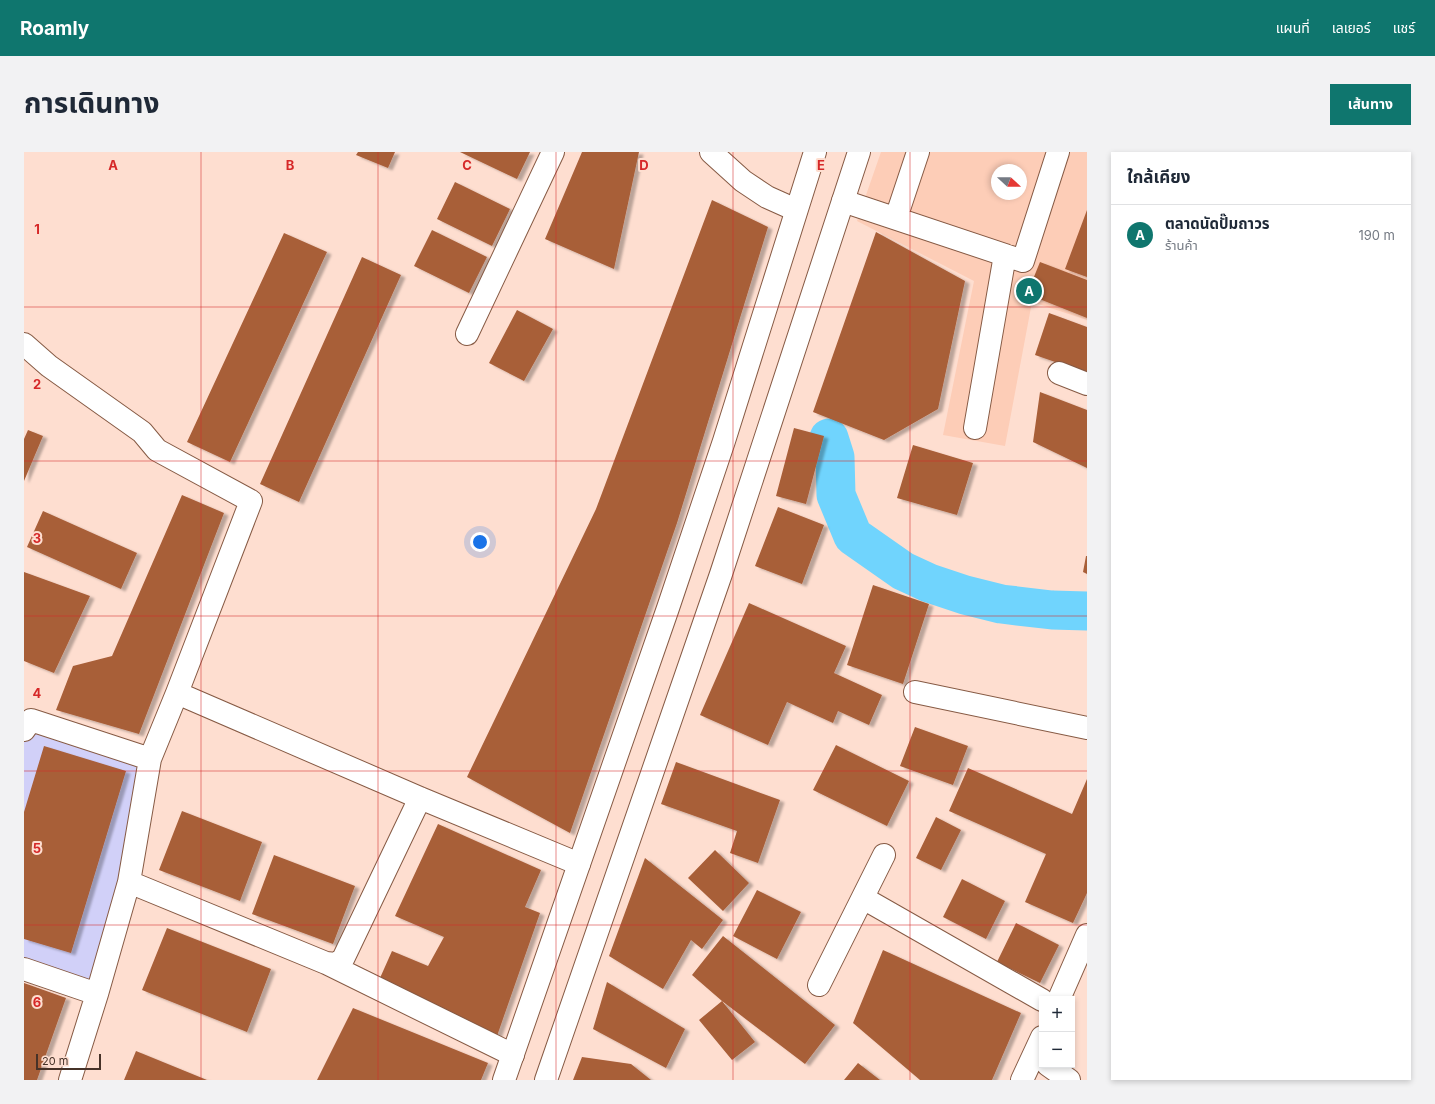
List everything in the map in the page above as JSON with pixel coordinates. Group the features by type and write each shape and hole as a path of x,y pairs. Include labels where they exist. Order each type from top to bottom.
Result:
{"street":[{"path":"467,334 553,152"},
{"path":"711,152 743,181 768,197 796,210"},
{"path":"504,1080 671,601 815,152"},
{"path":"546,1080 721,574 859,152"},
{"path":"896,218 918,152"},
{"path":"843,201 1022,261 1058,152"},
{"path":"974,428 1005,255"},
{"path":"24,344 49,366 142,432 157,450 251,501 150,759 129,882 97,994 70,1080"},
{"path":"1060,373 1087,384"},
{"path":"915,692 1087,728"},
{"path":"177,693 420,798 579,864"},
{"path":"24,730 31,720 150,759"},
{"path":"326,963 336,964 343,959 420,798"},
{"path":"819,985 884,855"},
{"path":"129,882 326,963 513,1054"},
{"path":"863,898 1039,998"},
{"path":"1060,996 1087,934"},
{"path":"24,970 97,994"},
{"path":"1022,1080 1039,1057"},
{"path":"1056,1068 1069,1080"}],"shaded area":[{"path":"881,152 1087,152 1087,320 1032,302 1005,446 943,435 974,281 857,221"},
{"path":"24,730 150,759 97,994 24,969"}],"building":[{"path":"358,152 395,152 388,168 356,155"},
{"path":"460,152 530,152 517,179"},
{"path":"582,152 639,152 614,269 545,239"},
{"path":"455,182 510,209 492,246 437,219"},
{"path":"712,200 768,227 677,523 570,833 467,777 596,509"},
{"path":"1087,210 1087,277 1065,269"},
{"path":"432,230 487,257 469,293 414,266"},
{"path":"876,232 965,281 938,409 884,440 813,412"},
{"path":"284,233 327,252 230,462 187,442"},
{"path":"362,257 401,275 299,502 260,484"},
{"path":"1040,262 1087,280 1087,318 1027,294"},
{"path":"517,310 553,329 524,381 489,363"},
{"path":"1049,313 1087,327 1087,373 1035,355"},
{"path":"1040,392 1087,410 1087,468 1033,442"},
{"path":"794,428 824,436 806,504 776,496"},
{"path":"28,430 43,436 24,481 24,439"},
{"path":"913,445 973,463 957,515 897,498"},
{"path":"182,495 224,513 139,734 56,710 73,666 112,656"},
{"path":"778,507 824,525 802,584 755,566"},
{"path":"43,511 137,553 121,589 27,547"},
{"path":"1087,556 1087,574 1083,572"},
{"path":"24,572 90,596 54,673 24,661"},
{"path":"873,585 929,604 903,684 847,665"},
{"path":"749,603 846,646 834,673 882,695 869,725 838,711 833,723 787,702 768,745 700,715"},
{"path":"915,727 968,746 953,785 900,766"},
{"path":"836,745 909,781 887,826 813,790"},
{"path":"44,746 126,771 71,953 24,939 24,812"},
{"path":"676,762 780,800 758,863 730,853 737,831 661,804"},
{"path":"968,768 1072,814 1087,779 1087,893 1073,923 1025,902 1046,854 949,811"},
{"path":"182,811 262,842 240,901 159,870"},
{"path":"936,817 961,830 941,870 916,858"},
{"path":"438,824 541,870 525,907 540,913 497,1036 380,978 392,951 428,966 444,937 395,916"},
{"path":"715,850 749,883 723,911 688,878"},
{"path":"274,855 355,886 333,944 252,914"},
{"path":"645,858 723,920 702,949 691,940 663,989 609,956"},
{"path":"962,879 1005,901 986,939 943,917"},
{"path":"757,890 801,912 777,959 733,936"},
{"path":"1016,923 1059,945 1040,983 997,962"},
{"path":"167,928 271,969 247,1032 142,990"},
{"path":"723,936 835,1025 805,1064 722,1001 692,975"},
{"path":"883,950 1021,1013 992,1080 920,1080 853,1023"},
{"path":"607,982 685,1029 666,1068 593,1029"},
{"path":"24,983 66,998 37,1080 24,1080"},
{"path":"722,1001 755,1042 732,1060 699,1020"},
{"path":"353,1008 488,1063 481,1080 317,1080"},
{"path":"136,1051 207,1080 124,1080"},
{"path":"582,1057 631,1064 651,1080 573,1080"},
{"path":"858,1063 880,1080 844,1080"}],"waterway":[{"path":"829,438 835,457 836,495 853,536 903,571 929,583 965,595 1001,604 1052,610 1087,611"}],"place":[{"name":"ตลาดนัดปั๊มถาวร","path":"1029,291"}]}
